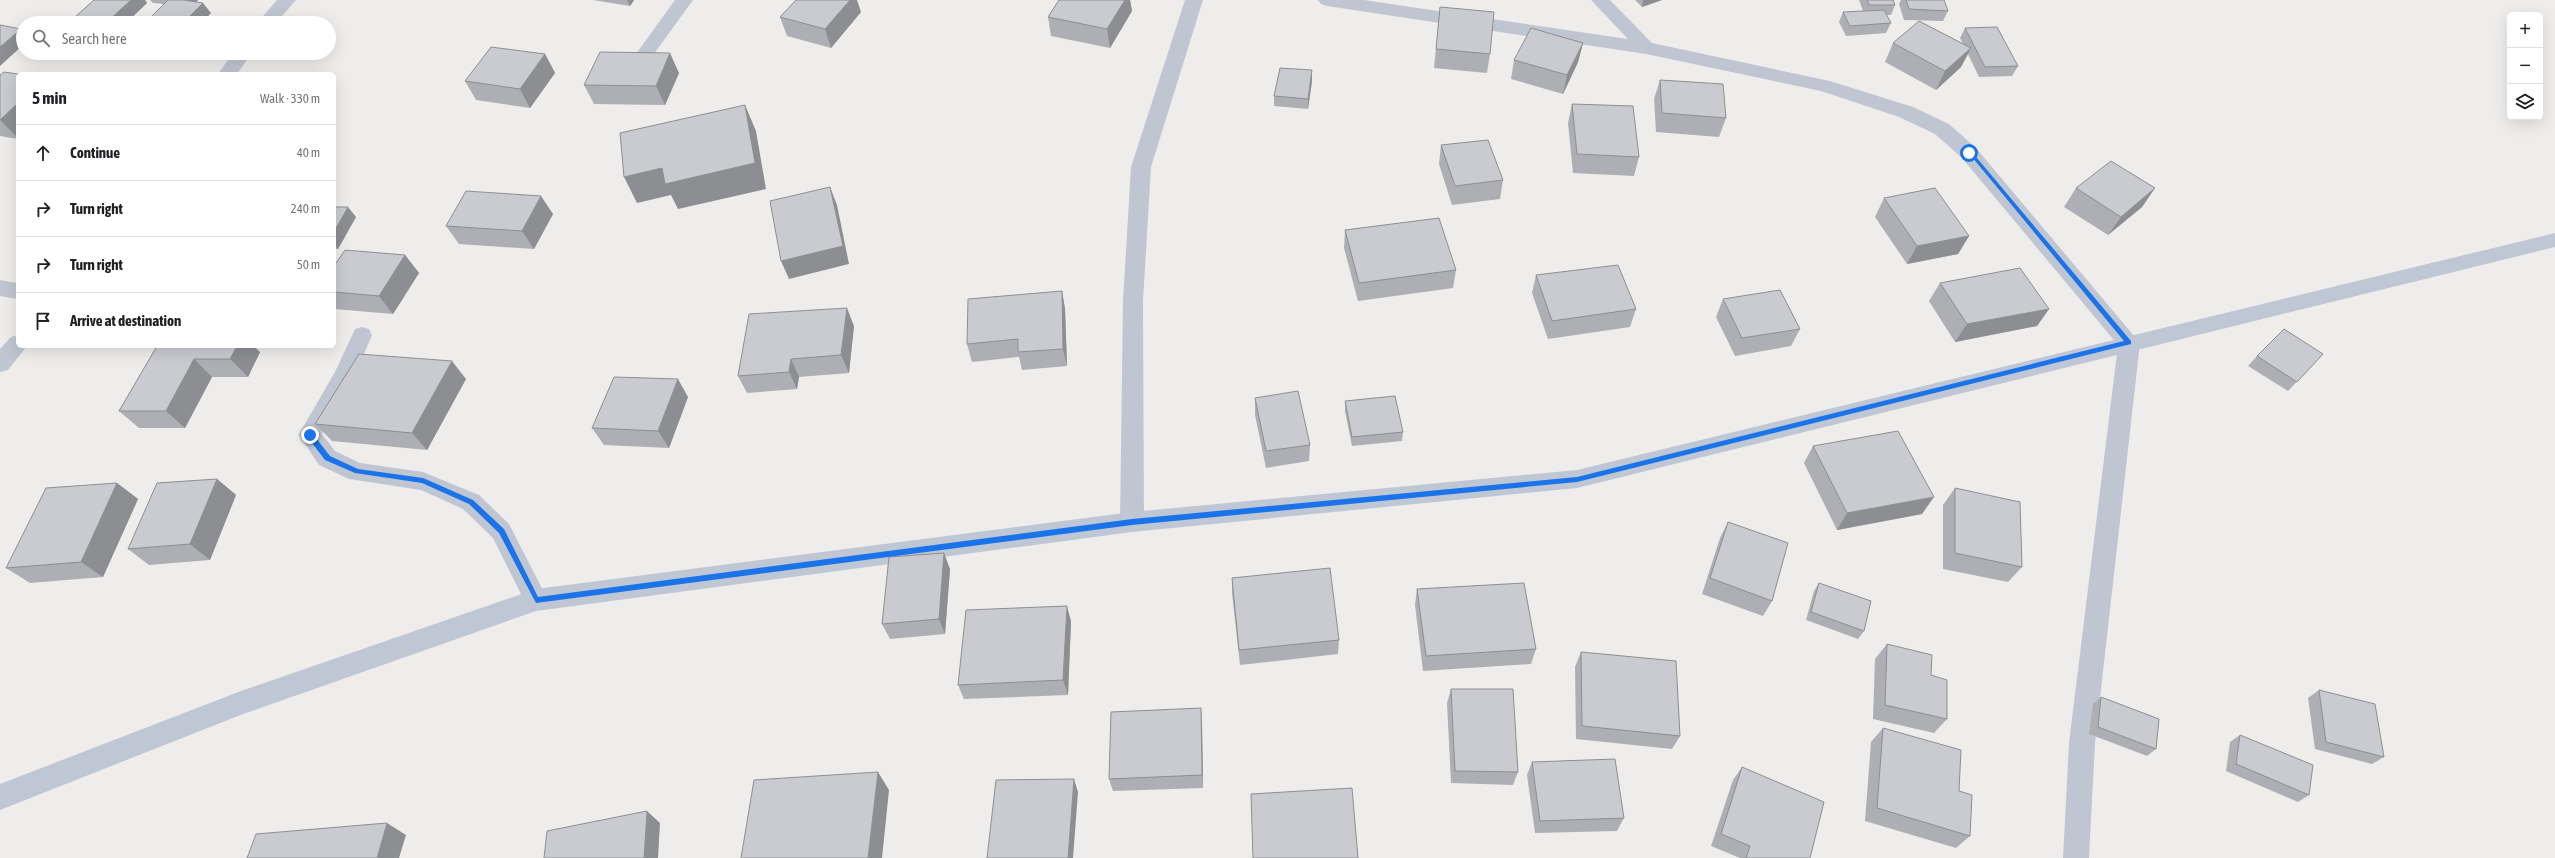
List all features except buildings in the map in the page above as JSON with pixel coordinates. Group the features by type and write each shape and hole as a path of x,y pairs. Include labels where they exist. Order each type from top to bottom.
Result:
{"street":[{"path":"272,16 287,0"},
{"path":"637,65 684,0"},
{"path":"1132,522 1133,301 1141,167 1194,0"},
{"path":"1328,0 1646,48 1824,85 1906,112 1942,129 1969,153 2129,342 2082,743 2076,858"},
{"path":"1600,0 1646,48"},
{"path":"229,72 238,60"},
{"path":"0,797 241,703 536,600 1132,522 1577,480 2129,342 2555,240"},
{"path":"0,288 16,291"},
{"path":"362,335 344,375 310,435 327,458 357,472 423,481 471,502 501,531 536,600"},
{"path":"0,364 16,345"}],"route":[{"path":"310,435 327,458 357,472 423,481 471,502 501,531 536,600 1132,522 1577,480 2129,342 1969,153"}]}
